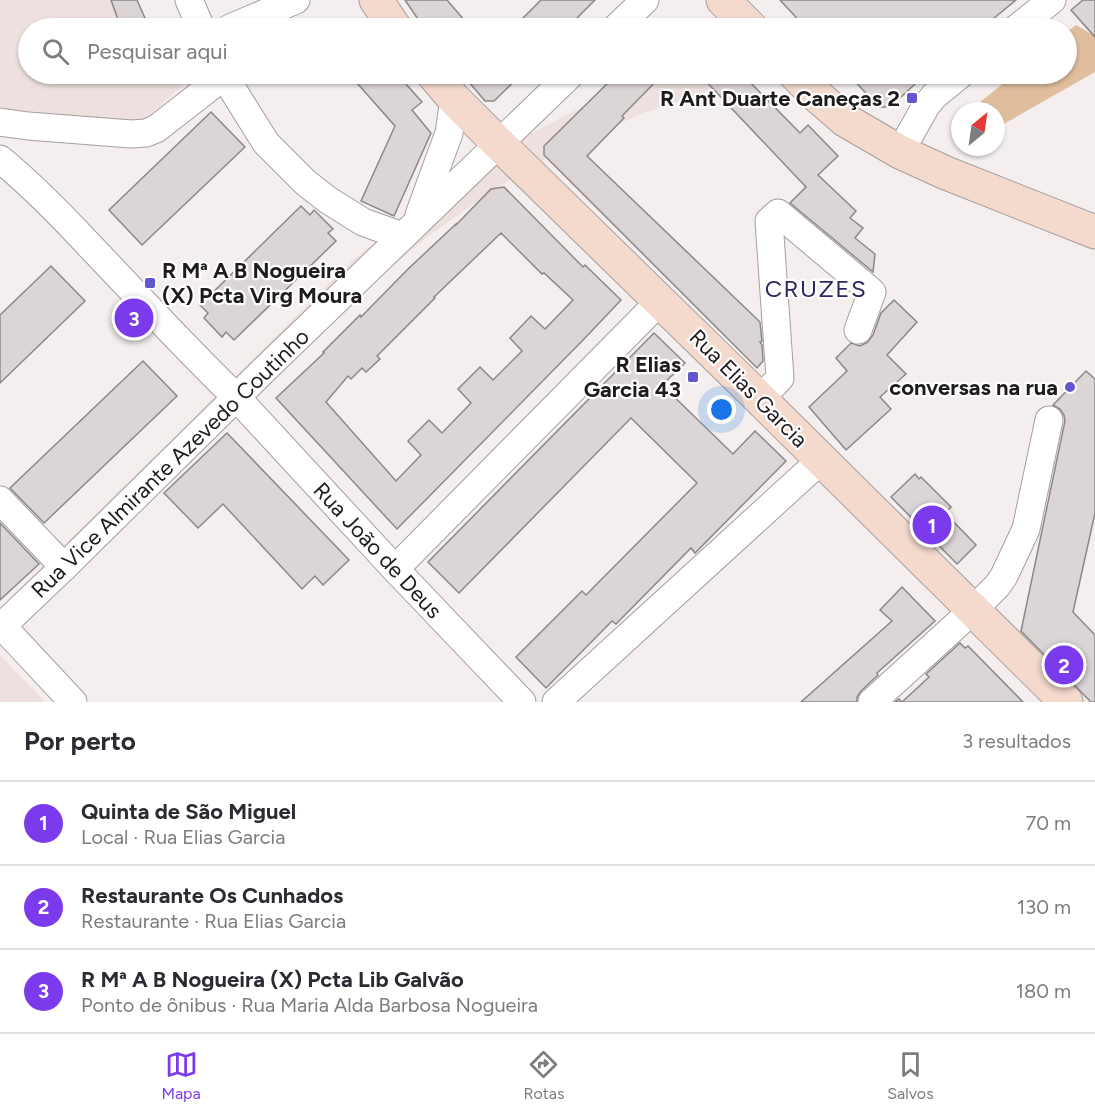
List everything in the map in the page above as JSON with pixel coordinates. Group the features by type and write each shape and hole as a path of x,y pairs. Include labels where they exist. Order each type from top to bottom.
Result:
{"main road":[{"path":"376,0 389,18"},
{"path":"723,0 741,18"},
{"name":"Rua Elias Garcia","path":"441,84 499,144 1066,702"},
{"path":"805,84 845,120 900,152 946,173 1095,232"}],"street":[{"path":"189,0 197,18"},
{"path":"254,18 296,0"},
{"path":"626,18 645,0"},
{"path":"1030,18 1052,0"},
{"path":"0,122 146,134 156,129 213,84"},
{"path":"230,84 266,143 306,183 363,222 409,229"},
{"name":"Rua Vice Almirante Azevedo Coutinho","path":"1,627 561,84"},
{"path":"900,152 926,106 949,84"},
{"name":"Rua Vice Almirante Azevedo Coutinho","path":"409,229 449,134 454,99"},
{"name":"Rua João de Deus","path":"0,159 63,217 236,397 522,702"},
{"path":"760,399 780,378 770,221 778,213 872,292 858,330"},
{"path":"395,569 660,301"},
{"path":"872,702 973,610 1004,576 1026,529 1049,420"},
{"path":"556,702 821,460"},
{"path":"0,500 64,567"},
{"path":"1,627 73,702"}],"shaded area":[{"path":"0,0 111,0 117,18 18,18 18,84 185,84 144,120 27,119 0,115"},
{"path":"1077,26 1095,36 1095,72 1077,82"},
{"path":"739,84 708,91 644,113 585,138 529,168 431,234 371,284 0,648 0,608 352,261 412,211 514,143 572,112 633,85"},
{"path":"1003,84 1074,84 1005,123 1005,102 980,102"},
{"path":"0,655 45,702 0,702"}],"building":[{"path":"111,0 137,0 145,18 117,18"},
{"path":"405,0 447,0 462,18 417,18"},
{"path":"541,0 595,0 577,18 523,18"},
{"path":"780,0 1016,0 994,18 797,18"},
{"path":"1083,0 1095,0 1095,37 1071,10"},
{"path":"358,84 406,84 422,102 412,110 431,133 394,216 361,201 395,126"},
{"path":"471,84 512,84 494,101 485,101"},
{"path":"607,84 653,84 587,156 760,322 763,361 757,368 544,155 544,146"},
{"path":"708,84 752,84 800,133 808,125 838,156 818,175 856,211 850,218 863,228 855,238 875,254 873,272 790,203 806,187"},
{"path":"857,84 915,84 890,107 879,107"},
{"path":"211,112 245,147 142,245 109,210"},
{"path":"504,187 583,267 585,265 621,300 397,529 276,398 491,189","holes":["501,233 542,274 544,273 573,300 545,329 531,316 510,338 522,351 493,380 480,367 458,389 471,403 442,433 429,420 408,441 421,455 396,481 326,402 348,376 351,379 362,368 366,372 380,359 377,356"]},
{"path":"301,206 310,215 314,210 333,229 328,233 336,241 234,340 226,332 222,337 204,318 208,313 200,305"},
{"path":"51,266 85,301 0,383 0,315"},
{"path":"894,300 917,322 887,355 906,374 880,397 891,409 846,450 809,407 847,371 836,358 851,343 860,346 868,342 881,313"},
{"path":"654,333 685,363 662,385 733,454 755,431 786,461 695,553 691,548 616,624 612,621 546,688 516,657 582,591 586,595 697,483 631,418 459,593 428,562"},
{"path":"143,361 177,396 44,523 10,488"},
{"path":"1086,371 1095,379 1095,513 1073,612 1095,635 1095,702 1091,702 1021,631 1065,421 1060,409 1053,405"},
{"path":"227,433 349,560 323,585 315,576 302,589 223,504 198,528 164,493"},
{"path":"915,474 919,479 921,477 951,507 945,513 976,545 957,564 891,497"},
{"path":"0,523 39,564 0,600"},
{"path":"902,587 935,621 877,673 878,675 861,691 857,702 801,702 892,621 880,610"},
{"path":"960,643 965,648 968,646 1023,702 902,702 929,677 926,674"}],"place":[{"name":"R Ant Duarte Caneças 2","path":"912,98"},
{"name":"R Mª A B Nogueira (X) Pcta Virg Moura","path":"150,283"},
{"name":"R Mª A B Nogueira (X) Pcta Lib Galvão","path":"134,318"},
{"name":"R Elias Garcia 43","path":"693,377"},
{"name":"conversas na rua","path":"1070,387"},
{"name":"Quinta de São Miguel","path":"932,525"},
{"name":"Restaurante Os Cunhados","path":"1064,665"}],"district":[{"name":"CRUZES","path":"816,289"}]}
